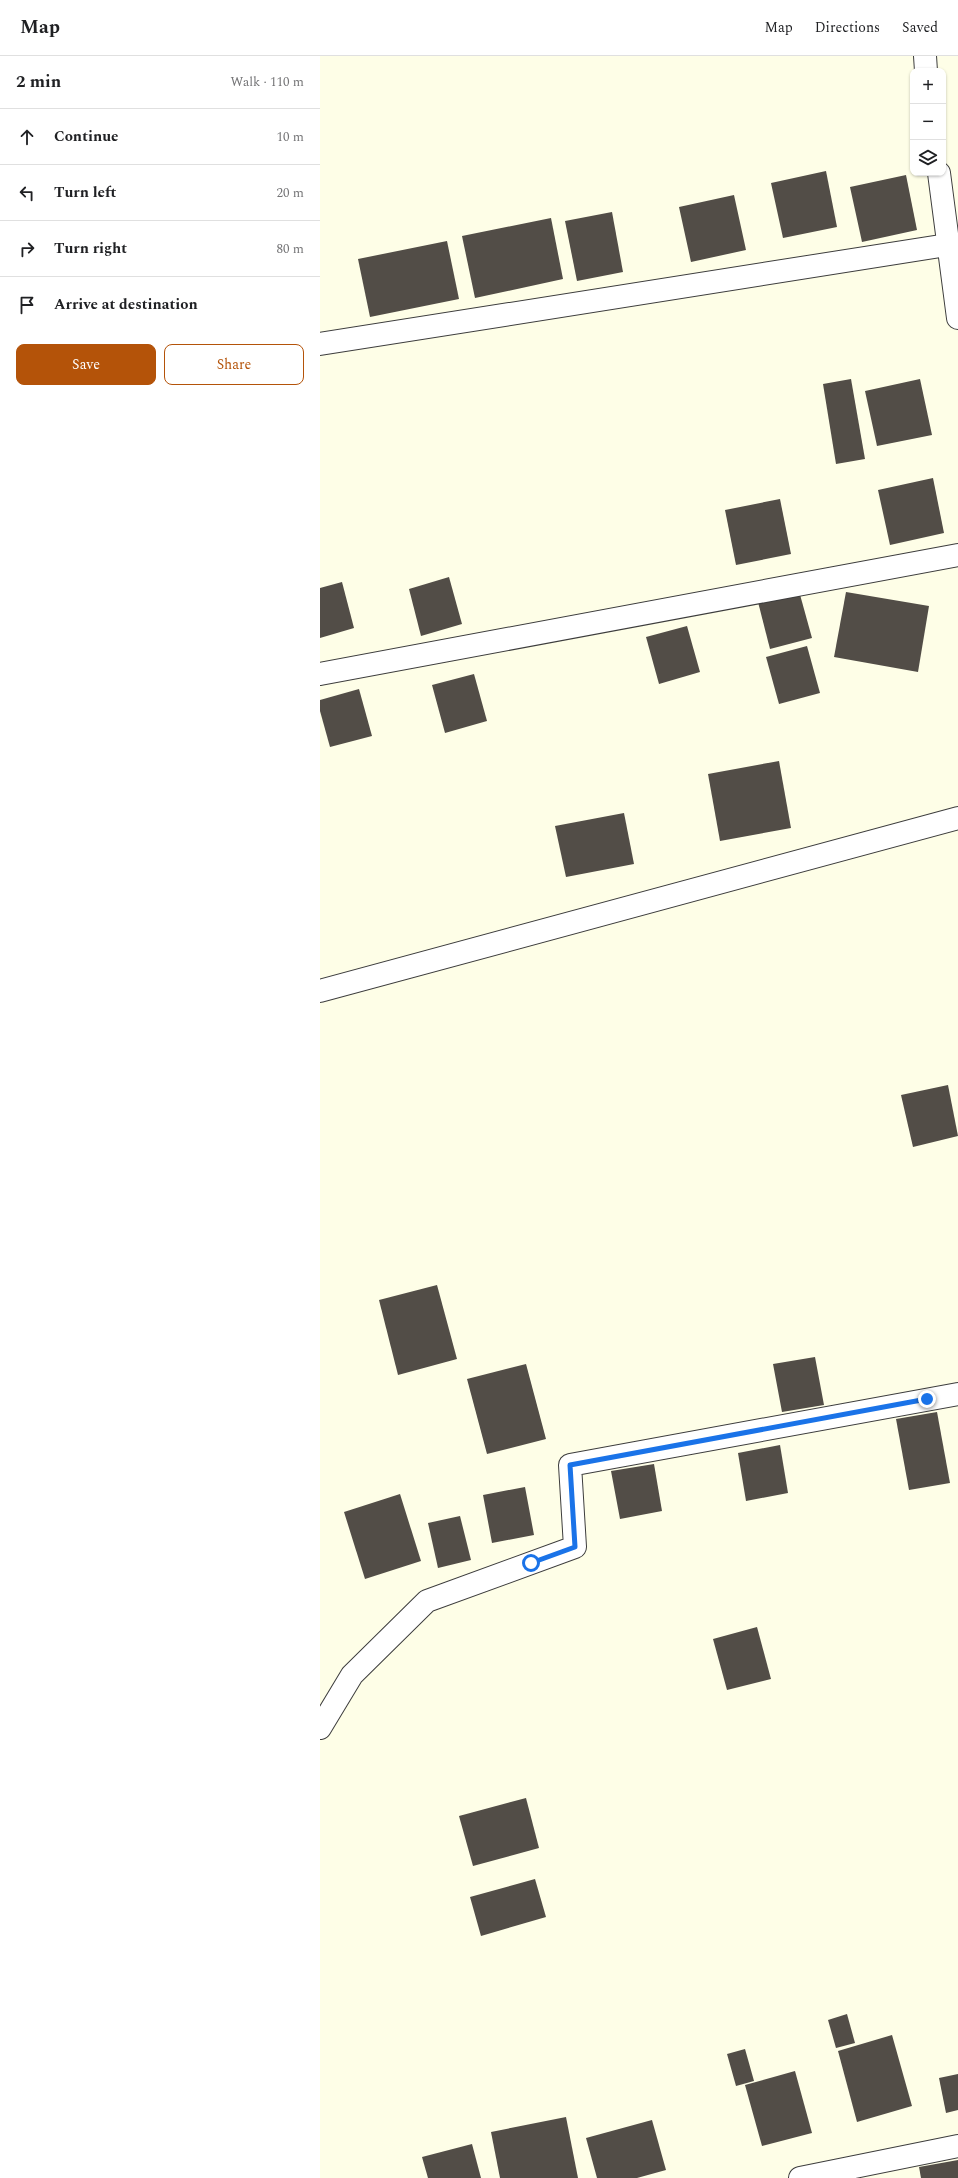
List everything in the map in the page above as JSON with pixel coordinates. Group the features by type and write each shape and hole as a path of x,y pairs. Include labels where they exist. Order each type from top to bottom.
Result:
{"street":[{"path":"924,56 926,68"},
{"path":"939,176 947,245 958,318"},
{"path":"320,344 947,245"},
{"path":"320,674 958,555"},
{"path":"320,991 958,818"},
{"path":"320,1728 352,1675 427,1601 575,1547 570,1465 958,1394"},
{"path":"800,2178 958,2146"}],"building":[{"path":"826,171 837,227 783,238 771,183"},
{"path":"906,175 917,230 862,242 850,187"},
{"path":"734,195 746,250 691,262 679,207"},
{"path":"612,212 623,272 577,281 565,221"},
{"path":"551,218 563,279 475,298 462,236"},
{"path":"447,241 459,299 370,317 358,259"},
{"path":"851,379 865,459 836,464 823,384"},
{"path":"920,379 932,435 877,446 865,391"},
{"path":"933,478 944,533 890,545 878,490"},
{"path":"780,499 791,554 736,565 725,510"},
{"path":"449,577 462,624 421,636 409,589"},
{"path":"342,582 354,628 320,638 320,588"},
{"path":"799,591 812,638 770,649 758,602"},
{"path":"846,592 929,606 918,672 834,657"},
{"path":"687,626 700,672 659,684 646,637"},
{"path":"807,646 820,693 779,704 766,657"},
{"path":"474,674 487,721 445,733 432,685"},
{"path":"359,689 372,736 330,747 320,711 320,700"},
{"path":"779,761 791,828 720,841 708,774"},
{"path":"624,813 634,864 566,877 555,826"},
{"path":"948,1085 958,1136 913,1147 901,1095"},
{"path":"437,1285 457,1359 398,1375 379,1300"},
{"path":"815,1357 824,1405 782,1412 773,1364"},
{"path":"526,1364 546,1439 487,1454 467,1379"},
{"path":"937,1412 950,1483 909,1490 896,1419"},
{"path":"780,1445 788,1493 746,1501 738,1453"},
{"path":"654,1464 662,1511 620,1519 611,1471"},
{"path":"525,1487 534,1535 492,1543 483,1495"},
{"path":"400,1494 421,1561 365,1579 344,1512"},
{"path":"460,1516 471,1560 438,1568 428,1523"},
{"path":"757,1627 771,1679 727,1690 713,1639"},
{"path":"526,1798 539,1848 473,1866 459,1816"},
{"path":"535,1879 546,1917 481,1936 470,1897"},
{"path":"847,2014 855,2043 836,2048 828,2020"},
{"path":"892,2035 912,2106 857,2122 838,2051"},
{"path":"745,2049 754,2081 736,2086 727,2054"},
{"path":"795,2071 812,2133 762,2146 745,2085"},
{"path":"958,2074 958,2110 946,2113 939,2078"},
{"path":"566,2117 578,2178 500,2178 491,2132"},
{"path":"652,2120 666,2170 637,2178 597,2178 586,2138"},
{"path":"472,2144 481,2178 428,2178 422,2157"},
{"path":"958,2160 958,2178 921,2178 919,2167"}],"route":[{"path":"531,1563 575,1547 570,1465 927,1399"}]}
